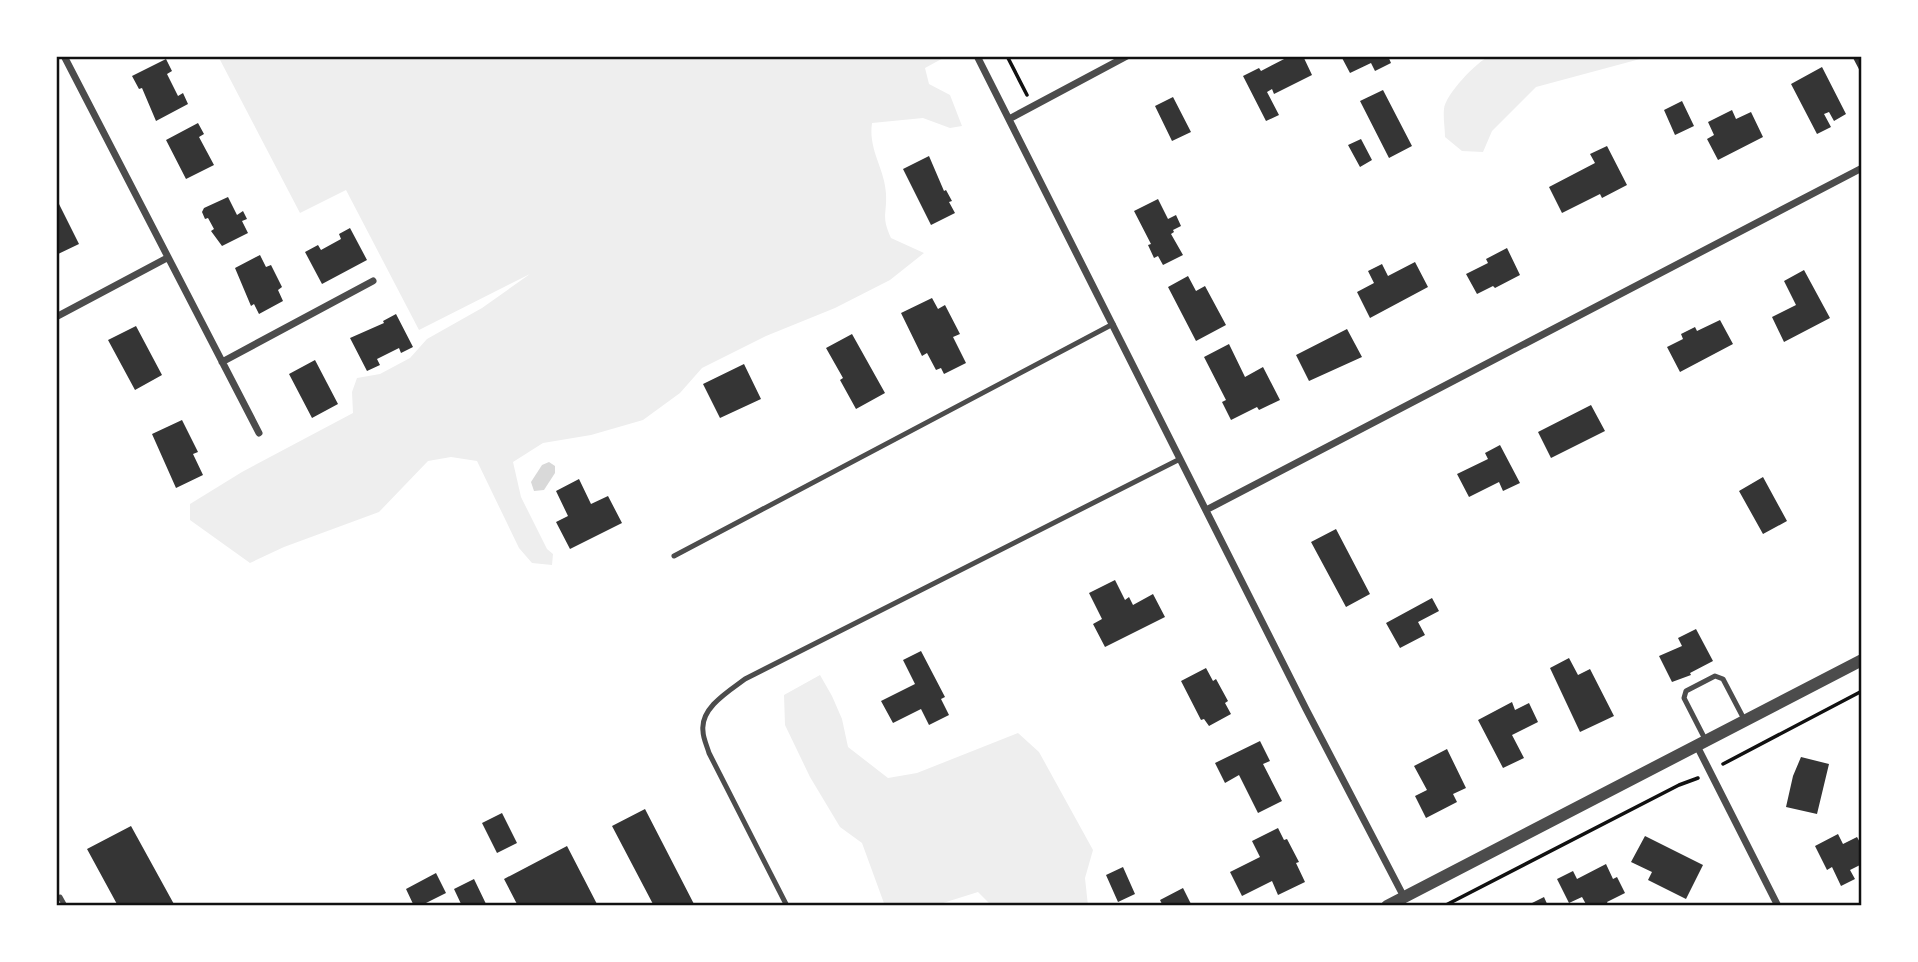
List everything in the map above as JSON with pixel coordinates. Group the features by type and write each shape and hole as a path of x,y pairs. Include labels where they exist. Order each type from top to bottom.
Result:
{"street":[{"path":"64,56 259,433"},
{"path":"977,56 1404,897"},
{"path":"1009,119 1127,56"},
{"path":"1206,510 1862,168"},
{"path":"56,317 167,258"},
{"path":"222,362 373,281"},
{"path":"1387,906 1862,660"},
{"path":"1702,744 1778,906"}],"lane":[{"path":"674,556 1113,324"},
{"path":"787,906 709,753 702,728 710,708 745,679 1180,459"},
{"path":"1702,744 1684,698 1686,691 1716,676 1723,679 1745,721"},
{"path":"60,897 65,906"}],"path":[{"path":"1007,56 1033,106"},
{"path":"1723,764 1862,691"},
{"path":"1444,906 1696,778"}],"shaded area":[{"path":"218,56 947,56 925,68 929,84 950,95 962,126 950,128 923,118 872,123 872,142 885,185 885,220 888,231 891,238 924,253 890,280 702,368 680,393 643,420 591,435 543,443 513,462 521,497 547,549 553,554 552,565 532,563 519,548 477,461 451,457 428,461 379,512 284,547 250,563 190,520 190,504 242,472 353,413 352,392 357,378 380,374 410,358 427,339 482,308 530,274 419,330 346,190 300,213"},
{"path":"1490,56 1642,56 1640,59 1536,87 1492,131 1483,152 1462,151 1445,137 1446,103 1462,79"},
{"path":"549,462 555,466 555,473 544,490 534,491 531,482 542,465"},
{"path":"820,675 842,719 848,747 888,778 917,773 1018,733 1039,752 1093,850 1085,878 1088,906 992,906 978,892 943,903 942,906 885,906 862,843 840,827 810,777 785,725 784,695"}],"building":[{"path":"1290,56 1303,56 1312,75 1274,94 1272,89 1267,92 1279,115 1266,121 1243,76 1259,68 1261,71"},
{"path":"1341,56 1388,56 1391,63 1375,71 1371,63 1350,73"},
{"path":"1852,56 1862,56 1862,75"},
{"path":"166,59 172,71 167,74 178,96 183,93 188,104 156,121 142,88 139,89 132,76"},
{"path":"1822,67 1846,114 1834,121 1829,112 1824,114 1831,127 1817,134 1791,84"},
{"path":"1383,90 1412,146 1389,158 1360,101"},
{"path":"1173,97 1191,132 1172,141 1155,106"},
{"path":"1682,101 1694,126 1675,135 1664,110"},
{"path":"1732,110 1736,119 1751,112 1763,137 1718,160 1707,139 1714,135 1708,122"},
{"path":"198,123 204,134 199,137 214,165 186,179 166,140"},
{"path":"1361,139 1372,160 1360,167 1348,145"},
{"path":"1607,146 1627,185 1602,198 1600,194 1562,213 1549,187 1595,163 1590,154"},
{"path":"929,156 944,191 946,190 952,201 949,202 955,213 931,225 903,169"},
{"path":"228,197 237,215 243,211 247,219 242,221 248,233 222,246 211,231 214,229 208,218 205,219 202,212 204,208"},
{"path":"56,198 79,244 56,255"},
{"path":"1158,199 1168,219 1176,215 1181,226 1171,234 1183,255 1163,265 1158,256 1154,258 1148,245 1151,244 1134,211"},
{"path":"350,228 367,260 322,284 305,252 318,245 321,250 341,239 339,234"},
{"path":"1507,248 1520,275 1477,294 1466,274 1488,263 1486,259"},
{"path":"260,255 266,267 271,265 282,287 278,290 283,301 259,314 254,304 251,306 235,268"},
{"path":"1415,262 1428,287 1370,318 1357,292 1374,283 1368,271 1382,264 1388,276"},
{"path":"1804,270 1830,318 1784,342 1772,317 1796,305 1784,281"},
{"path":"1188,276 1196,291 1205,286 1226,325 1196,341 1168,287"},
{"path":"932,298 938,309 945,305 960,334 953,337 966,363 944,374 941,368 936,370 927,353 922,356 901,313"},
{"path":"396,314 413,347 401,353 399,348 377,359 380,365 367,371 350,338 384,323 383,321"},
{"path":"1720,320 1733,344 1680,372 1667,347 1683,339 1681,334 1695,327 1697,331"},
{"path":"136,326 162,375 135,390 108,340"},
{"path":"1347,329 1362,357 1309,381 1296,355"},
{"path":"852,334 885,393 856,409 826,348"},
{"path":"1229,344 1245,377 1263,367 1280,400 1259,410 1257,407 1231,420 1222,402 1226,400 1204,357"},
{"path":"315,360 338,404 312,418 289,374"},
{"path":"744,364 761,399 720,418 703,384"},
{"path":"1591,405 1605,431 1551,458 1538,432"},
{"path":"182,420 198,452 193,454 203,475 176,488 152,434"},
{"path":"1500,445 1520,483 1503,491 1499,482 1469,497 1457,474 1488,459 1485,453"},
{"path":"1763,477 1787,521 1763,534 1739,491"},
{"path":"579,479 591,504 608,496 622,523 570,549 556,522 568,516 556,491"},
{"path":"1336,529 1370,594 1346,607 1311,542"},
{"path":"1115,580 1125,600 1129,597 1133,605 1153,594 1165,617 1105,647 1093,624 1102,619 1089,593"},
{"path":"1432,598 1439,611 1418,622 1425,635 1400,648 1386,623"},
{"path":"1696,629 1713,661 1690,673 1691,675 1672,682 1659,656 1682,646 1678,638"},
{"path":"921,651 945,697 941,699 949,715 929,725 921,709 893,723 881,701 915,684 903,660"},
{"path":"1569,658 1578,675 1590,669 1614,716 1580,732 1550,668"},
{"path":"1206,668 1213,681 1216,679 1228,701 1225,703 1231,714 1209,726 1204,719 1201,720 1181,681"},
{"path":"1512,702 1515,710 1529,703 1538,722 1512,735 1524,758 1503,768 1478,720"},
{"path":"1260,741 1270,761 1263,764 1282,801 1258,813 1239,775 1225,783 1215,763"},
{"path":"1447,749 1466,788 1453,794 1457,802 1426,818 1415,796 1427,790 1414,766"},
{"path":"1801,757 1829,764 1817,814 1786,807 1793,776"},
{"path":"645,809 695,906 654,906 612,826"},
{"path":"502,813 517,843 497,853 482,823"},
{"path":"131,826 175,906 118,906 87,849"},
{"path":"1278,828 1299,862 1296,863 1305,882 1278,895 1272,881 1242,896 1230,872 1260,857 1252,841"},
{"path":"1838,834 1843,844 1857,837 1862,846 1862,864 1850,870 1855,879 1841,886 1832,867 1827,870 1815,846"},
{"path":"1645,836 1703,865 1686,899 1648,880 1652,872 1631,862"},
{"path":"567,846 598,906 518,906 504,879"},
{"path":"1606,864 1613,879 1617,877 1625,893 1607,902 1609,906 1587,906 1582,897 1569,903 1557,879 1573,871 1577,879"},
{"path":"1123,867 1135,894 1118,902 1106,875"},
{"path":"436,873 446,893 420,906 414,906 406,889"},
{"path":"474,879 487,906 462,906 454,889"},
{"path":"1183,888 1192,906 1163,906 1160,900"},
{"path":"1544,897 1548,906 1526,906"}]}
